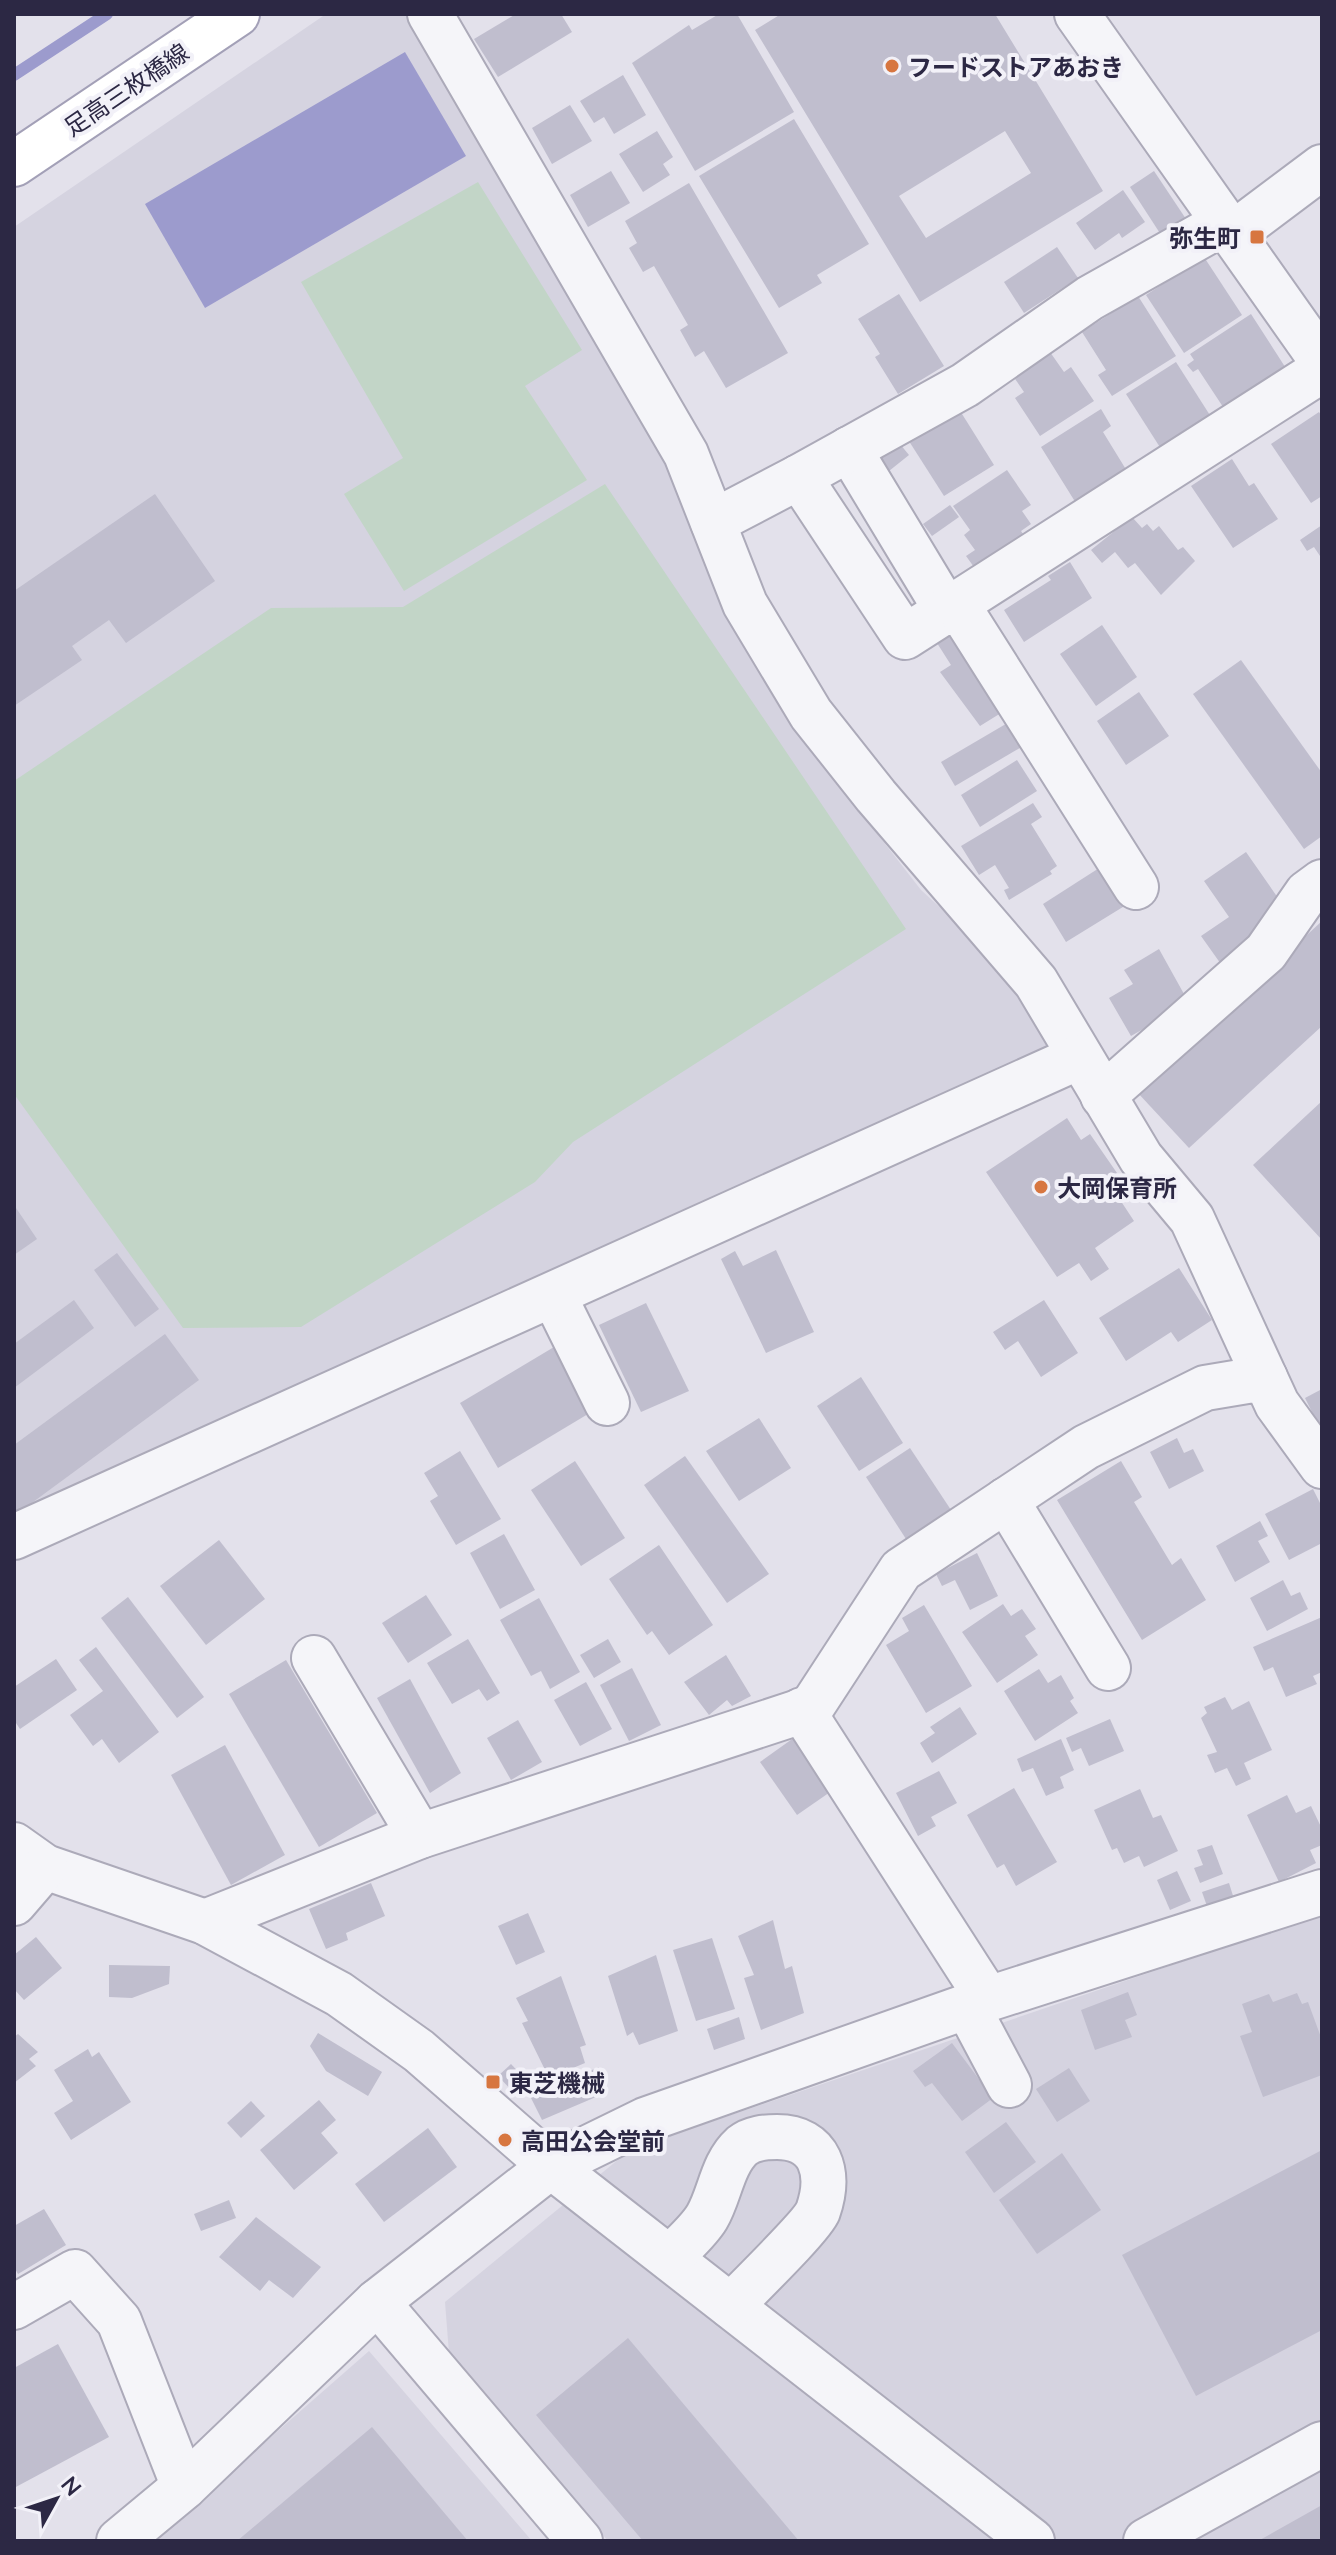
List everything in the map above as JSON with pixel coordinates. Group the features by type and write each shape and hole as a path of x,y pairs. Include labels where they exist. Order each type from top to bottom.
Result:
{"main road":[{"name":"足高三枚橋線","path":"14,164 237,14"}],"street":[{"path":"430,14 686,454 745,604 811,714 876,796 1036,982 1141,1158 1192,1219 1277,1404 1322,1466"},
{"path":"1077,14 1322,361"},
{"path":"713,522 965,385 1090,298 1229,227 1322,167"},
{"path":"799,477 905,637 1322,370"},
{"path":"849,449 1136,887"},
{"path":"1103,1096 1266,952 1307,893 1322,882"},
{"path":"14,1537 1079,1057"},
{"path":"554,1296 607,1403"},
{"path":"205,1922 420,1836 811,1708 901,1570 1086,1447 1205,1388 1265,1378"},
{"path":"1006,1500 1108,1668"},
{"path":"314,1658 420,1836"},
{"path":"802,1710 977,2002 1009,2085"},
{"path":"14,1903 30,1856 205,1922 339,1994 419,2051 551,2166 1032,2541"},
{"path":"119,2541 184,2487 377,2302 551,2166 645,2120 977,2002 1322,1892"},
{"path":"670,2258 707,2218 724,2173 742,2146 761,2137 794,2137 816,2152 822,2166 823,2183 817,2214 731,2306"},
{"path":"14,2307 75,2272 119,2321 184,2487"},
{"path":"377,2302 580,2541"},
{"path":"1146,2541 1322,2444"}],"shaded area":[{"path":"326,14 406,14 670,459 691,508 725,614 792,724 921,890 969,934 1013,990 1052,1053 14,1525 14,227"},
{"path":"1322,1914 1322,2541 608,2541 449,2353 445,2302 631,2149"},
{"path":"369,2351 532,2541 152,2541"}],"green space":[{"path":"478,182 582,350 525,386 587,480 404,591 344,494 403,458 301,282"},
{"path":"605,484 906,929 573,1142 535,1182 301,1327 183,1328 14,1094 14,781 271,608 403,607"}],"water":[{"path":"405,52 466,156 205,308 145,204"}],"building":[{"path":"516,14 561,14 572,32 498,77 474,39"},
{"path":"719,14 737,14 794,112 695,171 632,63 689,25 692,30"},
{"path":"781,14 995,14 1103,191 920,302 755,30","holes":["1005,131 1031,173 926,238 899,196"]},
{"path":"623,75 646,115 614,134 604,117 594,123 580,101"},
{"path":"570,105 592,141 552,164 532,128"},
{"path":"794,119 869,244 817,275 822,283 779,308 699,176"},
{"path":"657,131 673,157 663,164 670,175 643,192 619,154"},
{"path":"611,171 630,203 588,227 570,195"},
{"path":"1154,171 1190,225 1165,241 1130,187"},
{"path":"689,183 788,353 726,388 704,351 695,357 680,330 688,325 654,266 643,272 629,248 637,243 625,221"},
{"path":"1123,190 1145,222 1122,238 1119,233 1095,250 1076,223"},
{"path":"1057,247 1078,278 1024,313 1004,282"},
{"path":"1204,257 1242,315 1184,353 1146,295"},
{"path":"899,294 944,366 898,394 875,357 880,354 858,319"},
{"path":"1138,296 1176,356 1112,396 1098,375 1106,370 1082,332"},
{"path":"1251,314 1289,373 1227,413 1198,369 1193,372 1187,365 1194,360 1190,354"},
{"path":"1050,352 1064,372 1071,367 1094,401 1040,436 1015,398 1024,392 1013,376"},
{"path":"1176,362 1213,420 1163,452 1126,394"},
{"path":"957,406 994,465 944,496 907,438"},
{"path":"1101,409 1111,426 1103,432 1130,476 1079,508 1041,447"},
{"path":"1319,412 1322,417 1322,496 1311,503 1271,444"},
{"path":"895,438 909,455 889,471 875,454"},
{"path":"1232,459 1249,486 1254,483 1278,519 1233,548 1191,486"},
{"path":"1007,470 1031,505 1022,511 1031,524 1021,531 1028,541 979,574 966,556 975,550 964,535 970,530 953,506"},
{"path":"155,494 215,581 126,643 109,620 72,646 82,660 14,706 14,591"},
{"path":"950,505 959,517 932,536 923,524"},
{"path":"1132,517 1142,528 1147,524 1153,531 1159,526 1178,550 1183,547 1195,561 1161,595 1135,563 1128,568 1115,552 1102,563 1091,550"},
{"path":"1322,525 1322,559 1314,547 1307,551 1300,540"},
{"path":"1070,562 1092,598 1024,642 1004,610 1051,580 1048,576"},
{"path":"1102,625 1137,677 1096,706 1060,654"},
{"path":"959,630 1009,708 980,726 940,672 951,665 937,643"},
{"path":"1241,660 1322,773 1322,836 1304,849 1193,694"},
{"path":"1139,692 1169,736 1126,765 1097,721"},
{"path":"1016,718 1030,742 955,786 941,762"},
{"path":"1017,760 1037,791 980,827 961,795"},
{"path":"1033,803 1042,817 1031,824 1057,866 1050,871 1052,874 1009,900 1004,890 1009,888 995,865 979,875 961,846"},
{"path":"1246,852 1285,908 1252,931 1256,936 1223,967 1201,936 1229,917 1204,881"},
{"path":"1107,863 1131,902 1066,942 1043,904"},
{"path":"1322,921 1322,1026 1189,1148 1137,1092"},
{"path":"1159,949 1189,1003 1131,1036 1109,998 1133,984 1124,970"},
{"path":"1322,1101 1322,1240 1253,1165"},
{"path":"1067,1118 1081,1140 1090,1134 1117,1173 1107,1180 1134,1221 1095,1248 1109,1269 1091,1281 1079,1263 1057,1277 986,1172"},
{"path":"14,1205 37,1239 14,1255"},
{"path":"776,1250 814,1332 766,1353 721,1259 735,1251 743,1266"},
{"path":"117,1253 159,1309 135,1327 94,1270"},
{"path":"1179,1268 1212,1320 1178,1342 1171,1332 1126,1361 1099,1318"},
{"path":"74,1300 94,1328 14,1388 14,1344"},
{"path":"1044,1300 1078,1353 1041,1377 1018,1341 1005,1350 993,1332"},
{"path":"646,1303 689,1391 641,1412 599,1325"},
{"path":"165,1334 199,1380 14,1516 14,1445"},
{"path":"554,1347 593,1411 498,1468 460,1403"},
{"path":"861,1377 903,1443 859,1471 817,1406"},
{"path":"1322,1389 1322,1424 1319,1426 1305,1398"},
{"path":"759,1418 791,1468 739,1501 706,1451"},
{"path":"1177,1438 1184,1453 1193,1449 1204,1471 1169,1489 1150,1452"},
{"path":"910,1448 951,1510 906,1539 866,1477"},
{"path":"460,1451 501,1519 456,1545 430,1501 438,1496 424,1473"},
{"path":"685,1456 769,1574 727,1603 644,1485"},
{"path":"575,1461 625,1538 581,1566 531,1490"},
{"path":"1121,1461 1142,1497 1134,1502 1172,1565 1181,1558 1206,1600 1142,1640 1057,1500"},
{"path":"1313,1489 1322,1507 1322,1543 1289,1560 1265,1514"},
{"path":"1260,1521 1268,1536 1258,1541 1270,1562 1235,1582 1216,1546"},
{"path":"504,1534 535,1590 500,1609 470,1553"},
{"path":"219,1540 265,1599 206,1645 160,1586"},
{"path":"659,1545 713,1625 669,1655 652,1631 647,1635 609,1579"},
{"path":"977,1553 998,1596 970,1610 955,1580 942,1586 936,1574"},
{"path":"1283,1580 1291,1596 1300,1592 1308,1609 1267,1631 1250,1598"},
{"path":"426,1595 452,1635 408,1663 382,1623"},
{"path":"128,1597 204,1697 177,1718 101,1618"},
{"path":"539,1598 580,1672 550,1689 541,1671 531,1676 500,1620"},
{"path":"1003,1604 1011,1616 1022,1609 1036,1629 1025,1636 1038,1655 997,1683 962,1632"},
{"path":"924,1605 972,1686 926,1713 886,1645 909,1631 902,1618"},
{"path":"1322,1617 1322,1672 1313,1676 1317,1684 1286,1697 1273,1667 1264,1671 1253,1647"},
{"path":"468,1639 500,1693 487,1701 479,1689 452,1704 427,1663"},
{"path":"608,1639 621,1662 594,1678 580,1655"},
{"path":"96,1647 159,1732 119,1763 102,1739 93,1746 70,1715 103,1691 79,1660"},
{"path":"726,1655 751,1696 732,1706 727,1700 709,1715 684,1682"},
{"path":"56,1659 77,1690 20,1729 14,1720 14,1687"},
{"path":"286,1660 377,1813 319,1847 229,1694"},
{"path":"632,1668 661,1725 629,1741 600,1685"},
{"path":"1039,1669 1048,1683 1061,1675 1074,1698 1070,1701 1078,1713 1035,1741 1004,1691"},
{"path":"410,1679 461,1773 430,1793 377,1698"},
{"path":"586,1682 612,1729 580,1746 554,1700"},
{"path":"1225,1697 1232,1710 1249,1701 1272,1750 1244,1763 1251,1779 1236,1786 1227,1768 1215,1773 1207,1755 1217,1752 1201,1718 1207,1713 1204,1707"},
{"path":"960,1707 977,1734 932,1763 920,1743 935,1733 930,1727"},
{"path":"1110,1719 1124,1751 1089,1766 1081,1748 1072,1752 1066,1738"},
{"path":"518,1720 542,1762 511,1780 487,1738"},
{"path":"795,1737 833,1790 797,1815 760,1762"},
{"path":"1061,1739 1074,1770 1060,1777 1064,1788 1046,1796 1033,1768 1022,1772 1017,1759"},
{"path":"225,1745 285,1855 231,1885 171,1775"},
{"path":"939,1771 957,1803 931,1817 936,1826 918,1836 896,1793"},
{"path":"1014,1788 1057,1862 1016,1886 1004,1864 997,1868 967,1815"},
{"path":"1140,1789 1153,1818 1161,1815 1178,1851 1144,1867 1139,1856 1124,1863 1117,1848 1112,1850 1094,1810"},
{"path":"1287,1795 1296,1813 1311,1806 1322,1829 1322,1845 1310,1850 1316,1863 1279,1882 1247,1815"},
{"path":"1212,1845 1223,1874 1200,1883 1194,1868 1203,1865 1197,1850"},
{"path":"1177,1871 1191,1901 1170,1910 1157,1880"},
{"path":"371,1883 385,1916 346,1933 348,1940 326,1949 309,1909"},
{"path":"1229,1883 1234,1899 1208,1909 1202,1892"},
{"path":"528,1913 545,1952 516,1965 498,1926"},
{"path":"773,1920 785,1969 792,1966 804,2013 761,2030 744,1978 754,1975 738,1936"},
{"path":"36,1937 62,1968 24,2000 14,1989 14,1955"},
{"path":"712,1938 735,2009 696,2021 673,1950"},
{"path":"656,1955 678,2031 639,2045 633,2032 627,2036 608,1976"},
{"path":"109,1965 170,1966 169,1984 132,1998 109,1997"},
{"path":"561,1976 586,2045 580,2047 585,2063 549,2078 522,2023 528,2021 516,1998"},
{"path":"1128,1992 1137,2015 1125,2020 1132,2037 1095,2050 1081,2010"},
{"path":"1297,1993 1302,2004 1308,2002 1322,2040 1322,2075 1263,2097 1240,2036 1252,2032 1242,2004 1269,1994 1273,2002"},
{"path":"739,2017 745,2039 714,2050 707,2029"},
{"path":"318,2033 382,2072 368,2096 326,2071 310,2046"},
{"path":"18,2034 38,2052 29,2059 36,2066 14,2083 14,2037"},
{"path":"952,2043 993,2098 962,2121 932,2083 925,2087 913,2071"},
{"path":"88,2049 92,2057 99,2052 131,2102 71,2140 54,2113 73,2101 54,2070"},
{"path":"511,2064 528,2082 515,2094 498,2076"},
{"path":"599,2067 603,2084 594,2089 596,2097 542,2120 530,2096"},
{"path":"1069,2068 1090,2101 1057,2122 1036,2089"},
{"path":"319,2100 336,2120 321,2133 338,2153 294,2190 260,2150"},
{"path":"251,2101 265,2116 241,2138 227,2123"},
{"path":"1006,2122 1036,2162 994,2193 965,2152"},
{"path":"428,2128 457,2167 384,2222 355,2184"},
{"path":"1322,2150 1322,2330 1196,2396 1122,2255"},
{"path":"1062,2153 1101,2210 1037,2254 999,2200"},
{"path":"229,2200 236,2218 201,2231 194,2214"},
{"path":"44,2209 66,2245 18,2274 14,2267 14,2226"},
{"path":"256,2217 321,2267 293,2298 269,2280 260,2291 219,2257"},
{"path":"628,2338 799,2541 643,2541 536,2415"},
{"path":"58,2344 109,2437 14,2488 14,2368"},
{"path":"372,2427 468,2541 237,2541"},
{"path":"1322,2505 1322,2541 1258,2541"}],"waterway":[{"path":"14,75 107,14"}],"place":[{"name":"フードストアあおき","path":"892,66"},
{"name":"弥生町","path":"1257,237"},
{"name":"大岡保育所","path":"1041,1187"},
{"name":"東芝機械","path":"493,2082"},
{"name":"高田公会堂前","path":"505,2140"}]}
